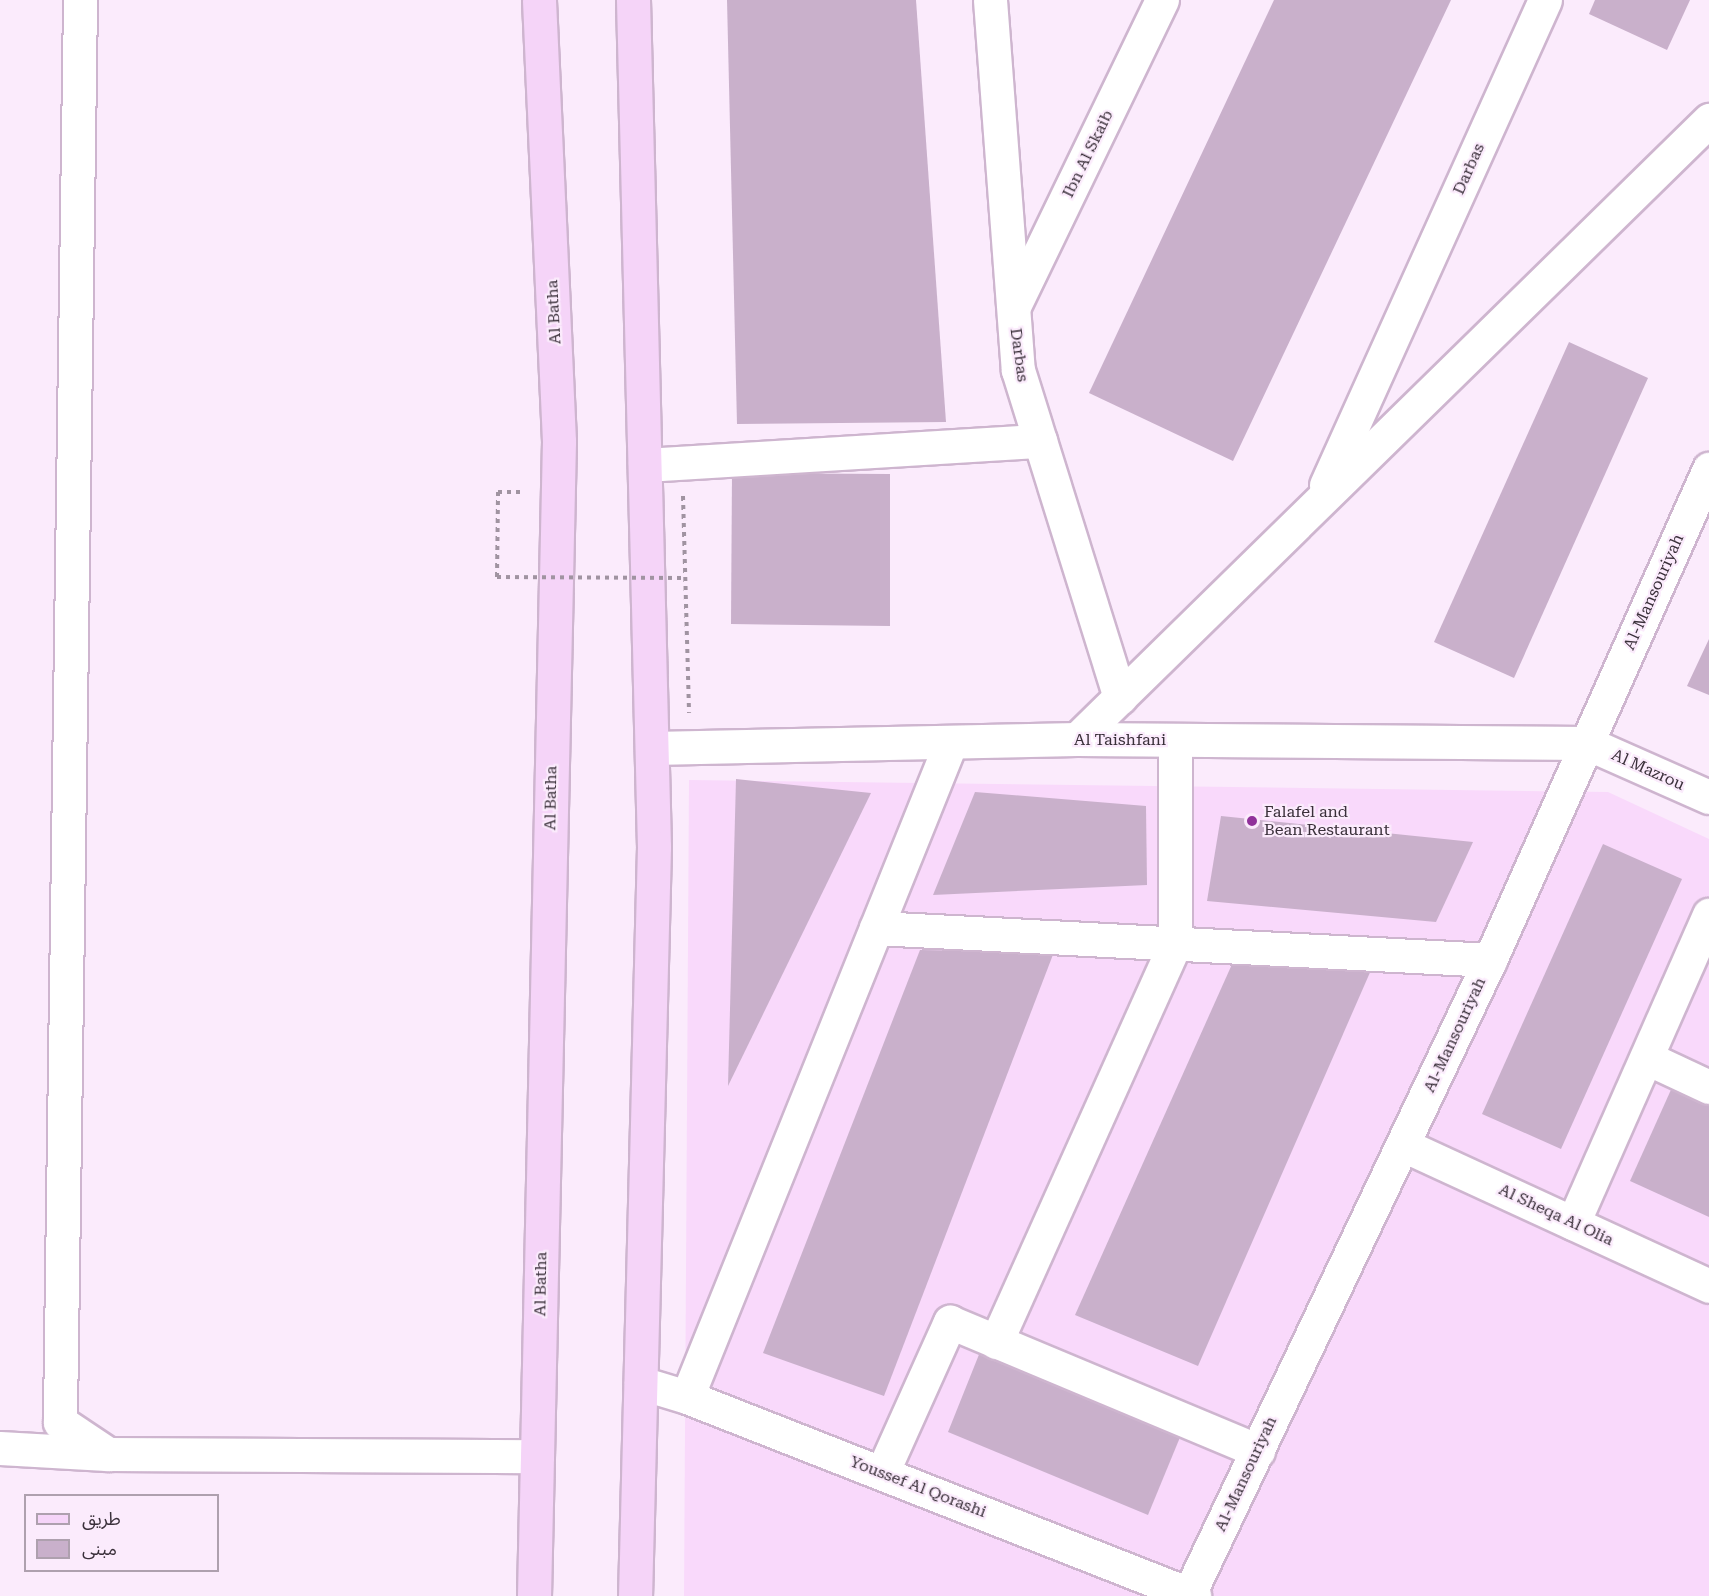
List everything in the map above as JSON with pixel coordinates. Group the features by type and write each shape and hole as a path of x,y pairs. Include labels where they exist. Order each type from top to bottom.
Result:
{"main road":[{"name":"Al Batha","path":"534,1596 560,441 539,0"},
{"path":"633,0 654,847 635,1596"}],"street":[{"path":"80,0 60,1422 108,1454"},
{"name":"Darbas","path":"990,0 1018,370 1120,697"},
{"name":"Ibn Al Skaib","path":"1013,308 1162,0"},
{"name":"Darbas","path":"1318,502 1545,0"},
{"path":"1077,739 1709,120"},
{"path":"645,465 1040,441"},
{"name":"Al-Mansouriyah","path":"1190,1595 1490,960 1709,469"},
{"name":"Al Taishfani","path":"652,748 1077,739 1587,743"},
{"path":"996,1342 1175,944 1175,740"},
{"path":"687,1397 951,742"},
{"name":"Al Mazrou","path":"1587,743 1709,797"},
{"path":"1573,1223 1709,915"},
{"path":"876,928 1490,960"},
{"path":"1647,1058 1709,1088"},
{"name":"Al Sheqa Al Olia","path":"1403,1145 1709,1286"},
{"path":"882,1473 950,1322 1258,1451"},
{"name":"Youssef Al Qorashi","path":"641,1383 687,1397 1190,1595"},
{"path":"0,1448 108,1454 537,1455"}],"path":[{"path":"682,462 690,747"},
{"path":"558,494 498,492 497,577 685,578"}],"shaded area":[{"path":"689,780 1608,792 1709,839 1709,1596 684,1596"}],"building":[{"path":"727,0 916,0 946,422 737,424"},
{"path":"1274,0 1451,0 1233,461 1089,393"},
{"path":"1595,0 1690,0 1667,50 1589,14"},
{"path":"1569,342 1648,378 1514,678 1434,642"},
{"path":"732,473 890,474 890,626 731,624"},
{"path":"1709,639 1709,695 1687,686"},
{"path":"736,779 871,793 728,1086"},
{"path":"975,792 1146,806 1147,885 933,895"},
{"path":"1221,816 1473,842 1436,922 1207,901"},
{"path":"1603,844 1682,879 1561,1149 1482,1114"},
{"path":"920,950 1054,952 884,1396 763,1353"},
{"path":"1375,961 1198,1366 1075,1315 1233,962"},
{"path":"1674,1083 1709,1099 1709,1217 1630,1181"},
{"path":"982,1347 1183,1430 1148,1515 948,1432"}],"place":[{"name":"Falafel and Bean Restaurant","path":"1252,821"}]}
